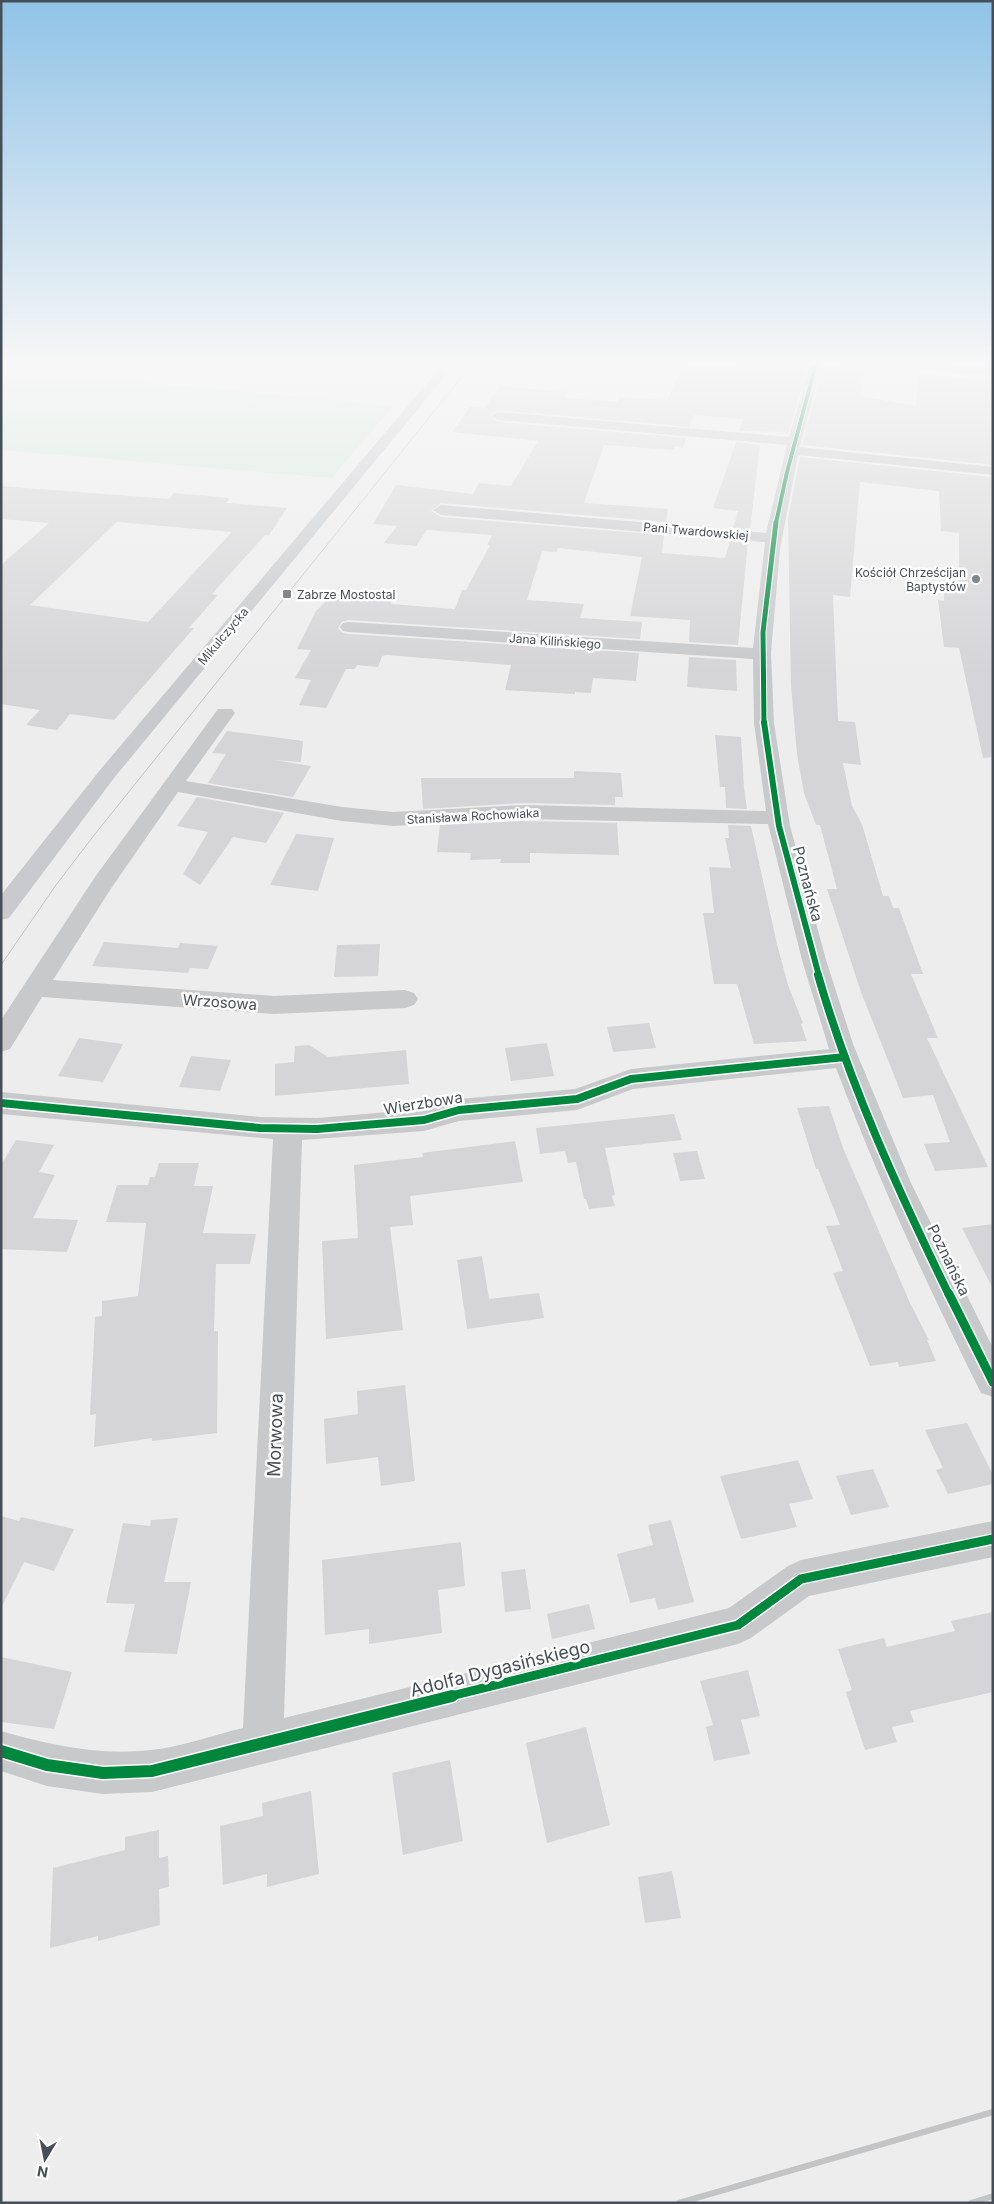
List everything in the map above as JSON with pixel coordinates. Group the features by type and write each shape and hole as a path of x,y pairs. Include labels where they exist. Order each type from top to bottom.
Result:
{"main road":[{"name":"Mikulczycka","path":"1,912 107,774 363,467"}],"street":[{"name":"Poznańska","path":"789,467 773,538 762,654 766,736 776,818 810,946 845,1057 891,1172 993,1382"},
{"path":"960,467 993,471"},
{"name":"Pani Twardowskiej","path":"440,510 773,538"},
{"name":"Jana Kilińskiego","path":"349,627 762,654"},
{"path":"1,1042 103,882 225,713"},
{"name":"Stanisława Rochowiaka","path":"172,785 349,815 393,819 524,812 776,818"},
{"name":"Wrzosowa","path":"36,988 249,1004 405,999"},
{"name":"Wierzbowa","path":"1,1103 289,1129 317,1129 424,1120 459,1110 576,1099 630,1079 845,1057"},
{"name":"Morwowa","path":"262,1742 286,1151 289,1129"},
{"name":"Adolfa Dygasińskiego","path":"1,1751 47,1765 104,1773 152,1771 262,1742 738,1625 801,1579 993,1539"}],"green space":[{"path":"200,467 341,467 332,478"}],"building":[{"path":"522,467 596,467 584,503 668,509 666,522 441,503 431,511 441,517 664,535 662,553 725,558 730,541 748,542 738,645 689,642 690,620 630,616 642,557 558,548 557,552 542,551 527,600 584,604 580,618 642,622 640,639 349,620 342,622 338,628 343,633 349,634 639,653 636,681 593,678 591,693 575,692 575,694 505,690 511,665 387,655 382,656 378,667 357,665 355,669 346,669 326,708 299,705 311,680 295,678 311,650 297,649 316,611 331,596 392,601 391,604 455,609 462,590 466,590 490,545 487,545 492,535 427,530 416,546 384,543 397,526 373,524 396,485 473,494 479,483 511,486"},
{"path":"727,467 757,467 750,530 733,528 738,511 713,508"},
{"path":"798,467 895,467 993,477 993,757 983,758 959,648 944,647 938,600 944,601 944,580 959,582 959,533 941,531 939,491 860,482 850,597 833,595 838,721 855,722 861,765 843,763 852,806 862,824 883,896 889,896 893,908 899,908 923,974 911,974 938,1038 927,1038 988,1167 935,1171 924,1144 950,1142 933,1095 903,1098 861,992 827,889 837,889 820,825 816,825 804,793 797,754 791,685 788,519"},
{"path":"1,486 169,499 174,493 230,498 226,503 287,508 269,535 265,535 212,594 218,595 189,628 194,628 114,720 70,714 57,730 26,725 40,710 1,704 1,565 49,523 1,519","holes":["117,522 232,532 148,622 30,605"]},
{"path":"689,657 736,660 737,691 687,687"},
{"path":"227,731 303,741 301,762 274,760 311,766 293,797 208,783 226,754 212,753"},
{"path":"715,735 741,737 747,809 726,808 725,787 720,787"},
{"path":"574,771 621,773 623,797 615,797 615,805 524,803 423,809 421,778 574,778"},
{"path":"197,797 284,813 266,843 233,837 200,885 183,874 208,832 177,826"},
{"path":"524,821 617,823 619,855 530,853 530,863 500,863 501,859 470,860 471,853 437,852 440,825"},
{"path":"728,825 751,826 777,944 788,985 803,1023 801,1024 807,1041 754,1044 737,984 714,984 703,913 714,913 709,867 731,868 725,838 729,838"},
{"path":"296,834 334,838 318,891 270,885"},
{"path":"104,942 178,948 180,943 218,946 208,969 190,968 188,973 92,966"},
{"path":"380,944 378,976 334,977 337,945"},
{"path":"649,1023 656,1048 613,1052 607,1027"},
{"path":"79,1038 123,1044 103,1082 58,1076"},
{"path":"547,1043 554,1076 511,1081 505,1048"},
{"path":"309,1045 328,1057 406,1050 409,1084 275,1096 275,1064 294,1062 295,1046"},
{"path":"191,1056 231,1060 220,1091 179,1087"},
{"path":"829,1106 843,1148 910,1303 929,1340 927,1340 936,1361 899,1367 898,1362 870,1366 833,1273 843,1271 826,1226 840,1225 818,1169 816,1169 797,1108"},
{"path":"674,1114 682,1140 605,1148 615,1195 612,1196 615,1206 589,1209 586,1199 584,1199 576,1162 568,1163 565,1151 540,1154 536,1128"},
{"path":"16,1140 54,1145 39,1172 55,1175 33,1218 78,1220 67,1252 1,1249 1,1165"},
{"path":"515,1141 523,1182 410,1196 413,1225 390,1227 403,1330 326,1339 322,1241 358,1238 354,1165 423,1157 422,1153"},
{"path":"697,1151 705,1179 680,1181 673,1153"},
{"path":"159,1163 199,1163 194,1186 213,1186 203,1233 256,1234 250,1264 216,1264 214,1331 218,1331 217,1433 152,1441 152,1438 94,1447 96,1414 90,1415 95,1317 102,1316 102,1301 138,1296 146,1223 106,1222 117,1185 148,1185 150,1177 155,1177"},
{"path":"993,1224 993,1289 962,1228"},
{"path":"482,1256 489,1299 539,1293 544,1318 467,1329 457,1260"},
{"path":"405,1385 415,1481 381,1486 378,1457 326,1464 324,1419 358,1414 357,1391"},
{"path":"967,1423 993,1475 993,1484 948,1494 936,1470 943,1468 925,1430"},
{"path":"798,1460 813,1499 789,1504 797,1527 741,1539 720,1476"},
{"path":"873,1469 889,1507 851,1515 836,1476"},
{"path":"1,1516 19,1521 21,1517 74,1529 54,1571 24,1562 1,1608"},
{"path":"178,1518 164,1582 191,1582 177,1654 124,1652 135,1604 106,1603 123,1523 150,1526 151,1520"},
{"path":"671,1520 694,1602 658,1610 655,1598 630,1603 617,1554 653,1545 648,1525"},
{"path":"461,1542 465,1586 438,1590 442,1633 369,1644 369,1629 325,1635 322,1560"},
{"path":"525,1569 531,1609 505,1612 501,1572"},
{"path":"589,1604 595,1629 552,1639 547,1614"},
{"path":"993,1612 993,1692 910,1711 914,1722 892,1727 897,1742 865,1750 846,1692 852,1690 838,1649 884,1638 887,1647 955,1631 951,1621"},
{"path":"1,1657 72,1672 54,1729 1,1722"},
{"path":"748,1670 760,1716 741,1720 750,1754 714,1761 706,1727 713,1725 700,1681"},
{"path":"586,1727 610,1825 547,1843 526,1743"},
{"path":"450,1760 463,1841 403,1855 392,1773"},
{"path":"311,1791 319,1874 267,1887 267,1874 223,1885 220,1826 263,1816 262,1803"},
{"path":"159,1830 159,1858 168,1856 169,1887 159,1889 160,1925 98,1941 98,1936 50,1948 53,1868 125,1850 125,1837"},
{"path":"672,1871 681,1918 645,1923 638,1877"}],"tram line":[{"path":"1,965 56,885 95,834 389,467"}],"railway":[{"path":"679,2203 993,2112"},
{"path":"971,2203 993,2196"}],"cycle path":[{"path":"788,467 775,529 766,590 762,653 764,723 779,826 824,994 840,1044 897,1183 953,1303 993,1382"},
{"path":"1,1103 260,1128 317,1129 424,1120 459,1110 577,1099 631,1079 845,1057"},
{"path":"1,1751 47,1765 103,1773 152,1771 738,1625 801,1579 993,1539"}],"place":[{"name":"Kościół Chrześcijan Baptystów","path":"976,579"},
{"name":"Zabrze Mostostal","path":"287,594"}]}
